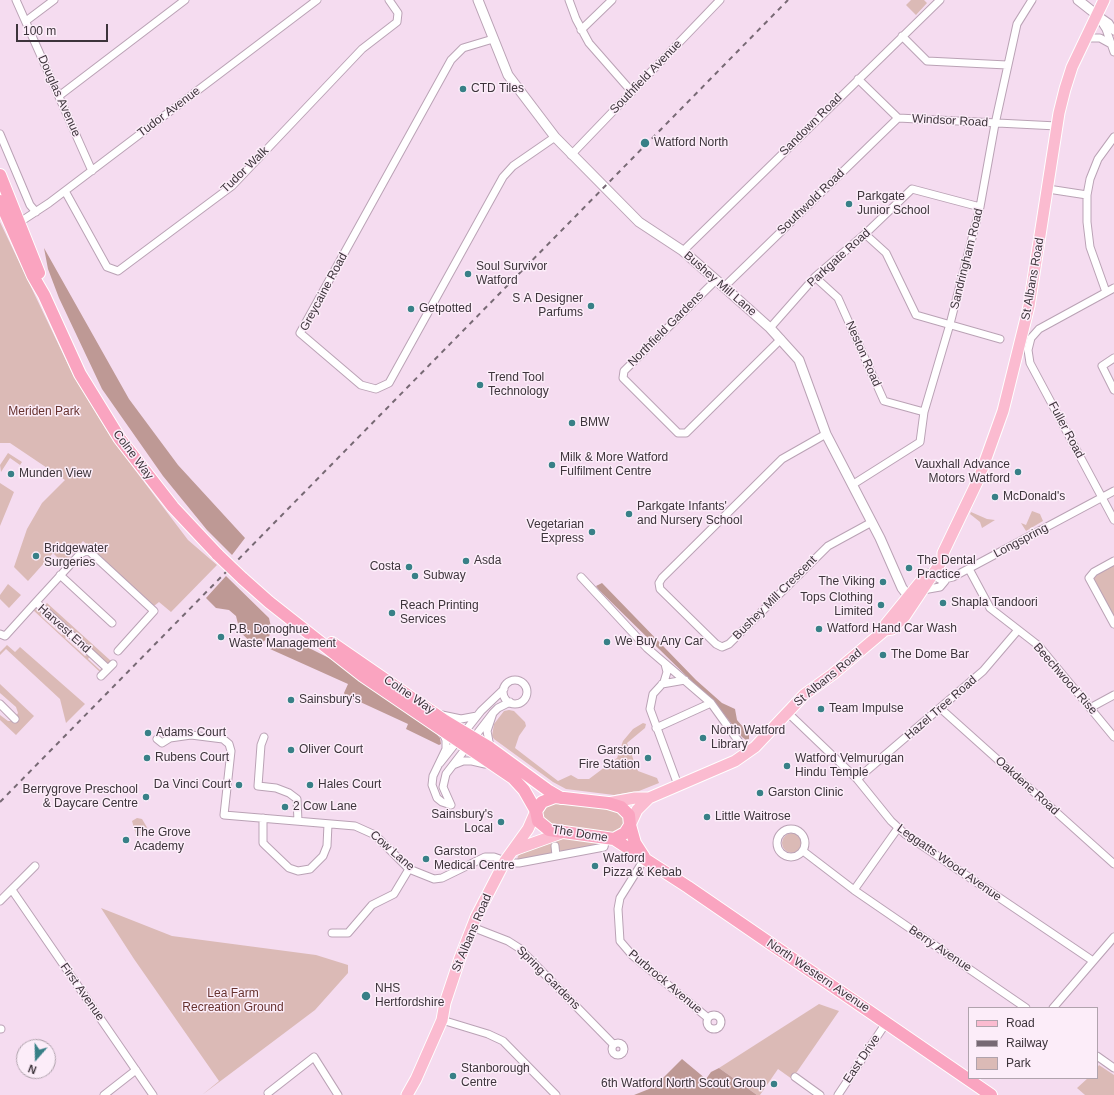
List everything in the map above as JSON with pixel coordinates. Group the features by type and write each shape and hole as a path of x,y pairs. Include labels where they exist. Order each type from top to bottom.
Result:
{"highway":[{"name":"Colne Way","path":"0,175 41,277 44,295"},
{"name":"Colne Way","path":"0,201 32,276 44,295 80,374 120,439 173,507 218,555 257,590 268,602 347,664 441,730 490,748 561,798"},
{"name":"Colne Way","path":"257,590 272,598 344,651 436,714 506,772 524,790 535,812"},
{"path":"535,812 539,804 544,800 561,798 608,803 625,810 629,815 631,824"},
{"name":"The Dome","path":"535,812 543,826 549,830 610,838 622,835 631,824"},
{"name":"North Western Avenue","path":"631,824 635,843 645,858"},
{"name":"North Western Avenue","path":"610,838 637,855 645,858 991,1095"}],"main road":[{"name":"St Albans Road","path":"608,803 635,798 649,798 735,761 747,753 767,736 787,712 804,695 833,674 886,630 892,629 911,600 943,559 943,553 979,478 1003,412 1029,306 1057,126 1065,89 1072,67 1104,0"},
{"name":"St Albans Road","path":"911,600 923,590 930,574"},
{"name":"St Albans Road","path":"631,824 637,810 649,798"},
{"name":"St Albans Road","path":"407,1095 416,1079 442,1020 448,996 472,927 506,861 528,829 535,812"},
{"path":"514,850 564,832"}],"street":[{"name":"Douglas Avenue","path":"16,0 92,171"},
{"path":"26,21 54,0"},
{"path":"59,96 184,0"},
{"name":"Tudor Avenue","path":"20,222 92,171 317,0"},
{"name":"Tudor Walk","path":"65,191 107,267 118,271 232,186 362,49 397,22 398,13 389,0"},
{"name":"Bushey Mill Lane","path":"478,0 508,75 554,137 639,222 683,251 770,328 799,360 826,434 872,522 902,588 911,600"},
{"path":"569,0 581,30 589,42 632,92"},
{"path":"581,30 612,0"},
{"name":"Southfield Avenue","path":"571,155 720,0"},
{"name":"Sandown Road","path":"683,251 940,0"},
{"name":"Sandringham Road","path":"852,485 920,442 924,412 950,324 980,207 995,124 1017,24 1032,0"},
{"path":"1078,0 1109,23 1114,31"},
{"path":"1097,15 1106,29 1114,52"},
{"path":"902,36 927,60 1007,65"},
{"path":"1086,38 1100,38 1111,44"},
{"name":"Greycaine Road","path":"493,39 463,48 451,60 300,333 361,385 376,389 389,384 503,177 512,166 554,137"},
{"name":"Windsor Road","path":"858,79 898,118 1057,126"},
{"name":"Southwold Road","path":"724,287 898,118"},
{"path":"0,134 30,205 36,212"},
{"path":"1114,137 1098,159 1092,174 1087,195 1087,222 1090,247 1106,292 1114,288"},
{"name":"Parkgate Road","path":"770,328 814,277 865,234 912,189 980,207"},
{"path":"1048,189 1087,195"},
{"path":"865,234 886,253 916,315 1000,339"},
{"name":"Neston Road","path":"814,277 838,298 884,401 924,412"},
{"name":"Northfield Gardens","path":"716,280 624,371 623,378 678,433 686,433 781,339"},
{"name":"Fuller Road","path":"1106,292 1042,326 1031,338 1028,350 1030,363 1114,520"},
{"path":"1114,358 1102,366 1114,390"},
{"name":"Bushey Mill Crescent","path":"826,434 782,459 662,578 659,583 660,589 716,644 722,647 729,644 828,546 872,522"},
{"name":"Longspring","path":"923,590 940,587 945,581 1114,491"},
{"path":"36,602 80,554 86,551 90,552 154,611 118,651"},
{"path":"1114,561 1094,572 1089,578 1114,624"},
{"name":"Beechwood Rise","path":"969,569 990,608 1045,653 1114,737"},
{"path":"930,574 945,581"},
{"path":"60,576 112,623"},
{"path":"581,576 647,648 711,703 747,753"},
{"name":"Harvest End","path":"2,635 36,602 110,666 102,676"},
{"name":"Hazel Tree Road","path":"857,779 983,671 1018,630"},
{"path":"665,664 666,672 662,684 653,694 650,702 650,709 678,786"},
{"path":"440,763 465,739 498,708 510,702 515,703 522,700 526,694 526,688 522,683 514,680 508,682 504,689 478,716 465,739 453,766 446,774 443,787 451,805 442,802 433,790 433,776 440,763 446,746 441,730"},
{"path":"662,684 685,680"},
{"path":"504,689 504,695 510,702"},
{"path":"1090,708 1114,695"},
{"path":"656,728 711,703"},
{"path":"0,704 15,719"},
{"name":"Oakdene Road","path":"940,708 1114,864"},
{"name":"Leggatts Wood Avenue","path":"787,712 857,779 898,828 1093,961"},
{"path":"490,748 487,731 493,713"},
{"path":"436,714 461,719 478,716"},
{"name":"Cow Lane","path":"157,739 162,743 170,738 191,735 223,739 230,744 224,815 356,826 371,832 409,869 425,876 439,879 485,857 494,857 506,861"},
{"path":"264,737 261,745 258,786 276,788 289,793 297,799 298,821"},
{"path":"453,766 463,761 478,761 506,772"},
{"path":"263,818 263,843 289,868 298,871 310,869 323,856 327,846 328,824"},
{"path":"854,890 898,828"},
{"path":"506,861 519,863 604,847 610,838"},
{"path":"555,846 556,856"},
{"name":"Berry Avenue","path":"803,851 854,890 1025,1007"},
{"name":"Purbrock Avenue","path":"645,858 620,898 618,909 620,941 632,956 708,1018"},
{"path":"0,901 35,866"},
{"path":"332,933 348,933 372,905 394,894 409,869"},
{"name":"First Avenue","path":"12,890 153,1095"},
{"name":"Spring Gardens","path":"472,927 508,941 519,948 613,1044"},
{"path":"1054,1007 1114,937"},
{"path":"442,1020 488,1034 503,1042 556,1095"},
{"name":"East Drive","path":"838,1095 886,1023"},
{"path":"268,1092 314,1057 338,1095"},
{"path":"1098,1057 1114,1068"},
{"path":"104,1095 136,1070"},
{"path":"795,1077 820,1095"}],"green space":[{"path":"911,0 924,0 927,3 916,15 906,5"},
{"name":"Meriden Park","path":"0,222 74,377 113,441 188,540 217,565 171,612 159,602 154,606 83,541 64,564 53,553 28,581 14,567 27,529 42,503 65,480 10,443 0,443"},
{"path":"8,453 22,462 20,465 10,458 1,472 0,465"},
{"path":"0,483 14,492 0,526"},
{"path":"1032,511 1040,514 1043,521 1026,531 1021,523 1026,525"},
{"path":"971,512 987,519 995,520 982,528 980,522 970,514"},
{"path":"1114,564 1114,621 1091,577"},
{"path":"8,584 21,595 9,608 0,599 0,595"},
{"path":"47,603 111,661 108,665 44,606"},
{"path":"35,609 44,613 41,616 62,635 64,632 68,635 65,638 85,656 88,654 90,656 88,659 100,670 103,667 104,669 100,672 33,610"},
{"path":"7,645 15,652 20,647 85,704 66,723 60,699 6,649 0,655 0,652"},
{"path":"0,684 34,716 16,735 0,720 0,715 8,721 13,721 18,713 16,707 0,693"},
{"path":"504,711 514,711 525,722 526,726 519,736 515,748 558,781 571,775 578,779 589,779 617,758 623,741 633,729 643,723 646,724 645,728 627,743 638,771 657,778 659,783 639,791 614,795 566,789 553,782 494,739 492,736 494,724"},
{"path":"551,802 616,809 621,812 625,823 620,832 614,834 551,826 544,821 542,812 543,809"},
{"path":"137,818 142,819 148,829 137,838 132,821"},
{"path":"792,833 799,836 802,843 799,850 792,853 785,850 782,843 785,836"},
{"path":"565,838 599,844 561,852 557,844 552,845 553,851 550,855 517,860 518,856 524,851"},
{"name":"Lea Farm Recreation Ground","path":"101,908 172,936 316,955 348,965 348,973 315,1010 202,1095 219,1081 134,959"},
{"path":"819,1004 839,1011 792,1079 778,1069 760,1095 757,1095 719,1068"},
{"path":"1099,1065 1114,1075 1114,1095 1085,1095 1077,1088 1087,1079 1098,1079"}],"shaded area":[{"path":"44,248 129,399 178,465 245,538 232,555 207,530 163,476 102,389 59,298 48,269"},
{"path":"226,576 269,618 272,631 268,638 256,647 240,632 236,616 229,610 216,608 206,598"},
{"path":"602,583 696,680 722,703 735,709 737,720 749,734 749,739 746,740 742,737 719,708 599,590 596,586"},
{"path":"283,640 295,641 333,660 435,732 440,738 441,744 439,745 406,729 408,724 345,695 344,693 348,684 270,649"},
{"path":"682,1059 706,1079 711,1072 719,1068 757,1095 634,1095 654,1087"}],"railway":[{"path":"0,802 788,0"}],"place":[{"name":"CTD Tiles","path":"463,89"},
{"name":"Watford North","path":"645,143"},
{"name":"Parkgate Junior School","path":"849,204"},
{"name":"Soul Survivor Watford","path":"468,274"},
{"name":"S A Designer Parfums","path":"591,306"},
{"name":"Getpotted","path":"411,309"},
{"name":"Trend Tool Technology","path":"480,385"},
{"name":"BMW","path":"572,423"},
{"name":"Milk & More Watford Fulfilment Centre","path":"552,465"},
{"name":"Vauxhall Advance Motors Watford","path":"1018,472"},
{"name":"Munden View","path":"11,474"},
{"name":"McDonald's","path":"995,497"},
{"name":"Parkgate Infants' and Nursery School","path":"629,514"},
{"name":"Vegetarian Express","path":"592,532"},
{"name":"Bridgewater Surgeries","path":"36,556"},
{"name":"Asda","path":"466,561"},
{"name":"Costa","path":"409,567"},
{"name":"The Dental Practice","path":"909,568"},
{"name":"Subway","path":"415,576"},
{"name":"The Viking","path":"883,582"},
{"name":"Shapla Tandoori","path":"943,603"},
{"name":"Tops Clothing Limited","path":"881,605"},
{"name":"Reach Printing Services","path":"392,613"},
{"name":"Watford Hand Car Wash","path":"819,629"},
{"name":"P.B. Donoghue Waste Management","path":"221,637"},
{"name":"We Buy Any Car","path":"607,642"},
{"name":"The Dome Bar","path":"883,655"},
{"name":"Sainsbury's","path":"291,700"},
{"name":"Team Impulse","path":"821,709"},
{"name":"Adams Court","path":"148,733"},
{"name":"North Watford Library","path":"703,738"},
{"name":"Oliver Court","path":"291,750"},
{"name":"Rubens Court","path":"147,758"},
{"name":"Garston Fire Station","path":"648,758"},
{"name":"Watford Velmurugan Hindu Temple","path":"787,766"},
{"name":"Da Vinci Court","path":"239,785"},
{"name":"Hales Court","path":"310,785"},
{"name":"Garston Clinic","path":"760,793"},
{"name":"Berrygrove Preschool & Daycare Centre","path":"146,797"},
{"name":"2 Cow Lane","path":"285,807"},
{"name":"Little Waitrose","path":"707,817"},
{"name":"Sainsbury's Local","path":"501,822"},
{"name":"The Grove Academy","path":"126,840"},
{"name":"Garston Medical Centre","path":"426,859"},
{"name":"Watford Pizza & Kebab","path":"595,866"},
{"name":"NHS Hertfordshire","path":"366,996"},
{"name":"Stanborough Centre","path":"453,1076"},
{"name":"6th Watford North Scout Group","path":"774,1084"}]}
